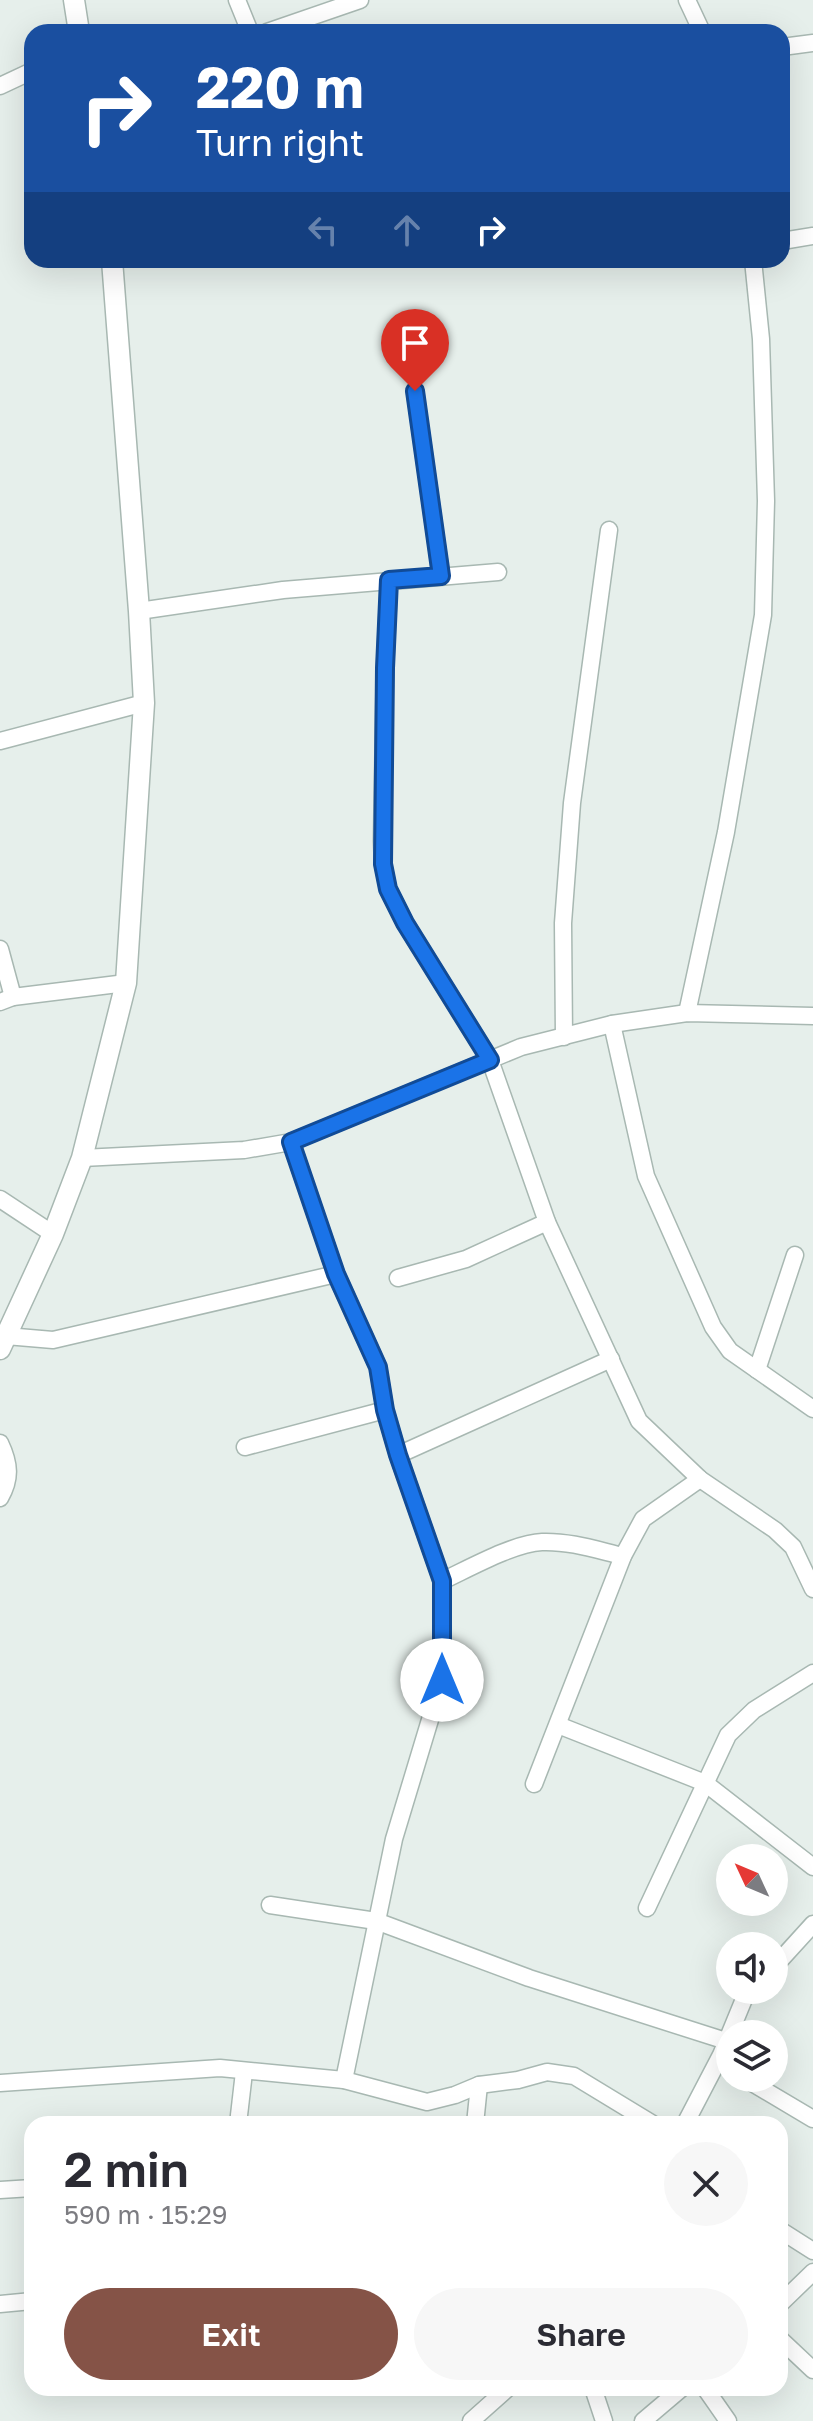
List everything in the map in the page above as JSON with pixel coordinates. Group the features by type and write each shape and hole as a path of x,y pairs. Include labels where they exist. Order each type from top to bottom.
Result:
{"street":[{"path":"74,0 78,24"},
{"path":"237,0 247,24"},
{"path":"290,24 360,0"},
{"path":"687,0 698,24"},
{"path":"790,46 813,43"},
{"path":"0,86 24,75"},
{"path":"790,240 813,236"},
{"path":"113,268 144,703 126,983 82,1158 53,1234 3,1343 53,1340 336,1274"},
{"path":"687,1013 726,832 763,615 766,501 761,339 754,268"},
{"path":"415,391 441,576"},
{"path":"564,1037 563,923 572,803 609,530"},
{"path":"139,611 283,590 498,572"},
{"path":"389,580 382,841 388,889 405,923 490,1060 547,1222 639,1421 700,1479 775,1530 793,1547 813,1589"},
{"path":"0,741 144,703"},
{"path":"0,949 6,999 126,983"},
{"path":"82,1158 244,1150 291,1142 521,1047 612,1024 687,1013 813,1016"},
{"path":"612,1024 646,1176 713,1327 730,1351 813,1409"},
{"path":"291,1142 336,1274 378,1367 385,1410 398,1455 442,1581 442,1680 394,1839 344,2080"},
{"path":"0,1199 53,1234"},
{"path":"398,1278 466,1259 547,1222"},
{"path":"757,1370 795,1255"},
{"path":"398,1455 611,1359"},
{"path":"245,1447 385,1410"},
{"path":"0,1443 9,1472 7,1486 0,1498"},
{"path":"534,1784 623,1556 643,1519 700,1479"},
{"path":"442,1581 500,1554 539,1542 568,1543 623,1556"},
{"path":"647,1908 728,1735 754,1710 813,1673"},
{"path":"558,1725 705,1783 813,1867"},
{"path":"270,1905 376,1921 716,2050"},
{"path":"788,1952 813,1924"},
{"path":"0,2083 220,2068 344,2080 427,2102 479,2085 518,2080 547,2072 574,2076 640,2116"},
{"path":"690,2116 716,2071"},
{"path":"239,2116 244,2072"},
{"path":"476,2116 479,2085"},
{"path":"768,2092 813,2119"},
{"path":"0,2190 24,2188"},
{"path":"788,2235 813,2251"},
{"path":"788,2296 813,2272"},
{"path":"0,2304 24,2302"},
{"path":"788,2347 813,2370"},
{"path":"471,2421 499,2396"},
{"path":"596,2396 604,2421"},
{"path":"643,2421 673,2396"},
{"path":"711,2396 728,2421"}],"route":[{"path":"415,391 441,576 389,580 383,864 388,889 405,923 490,1060 291,1142 336,1274 378,1367 385,1410 398,1455 442,1581 442,1680"}]}
